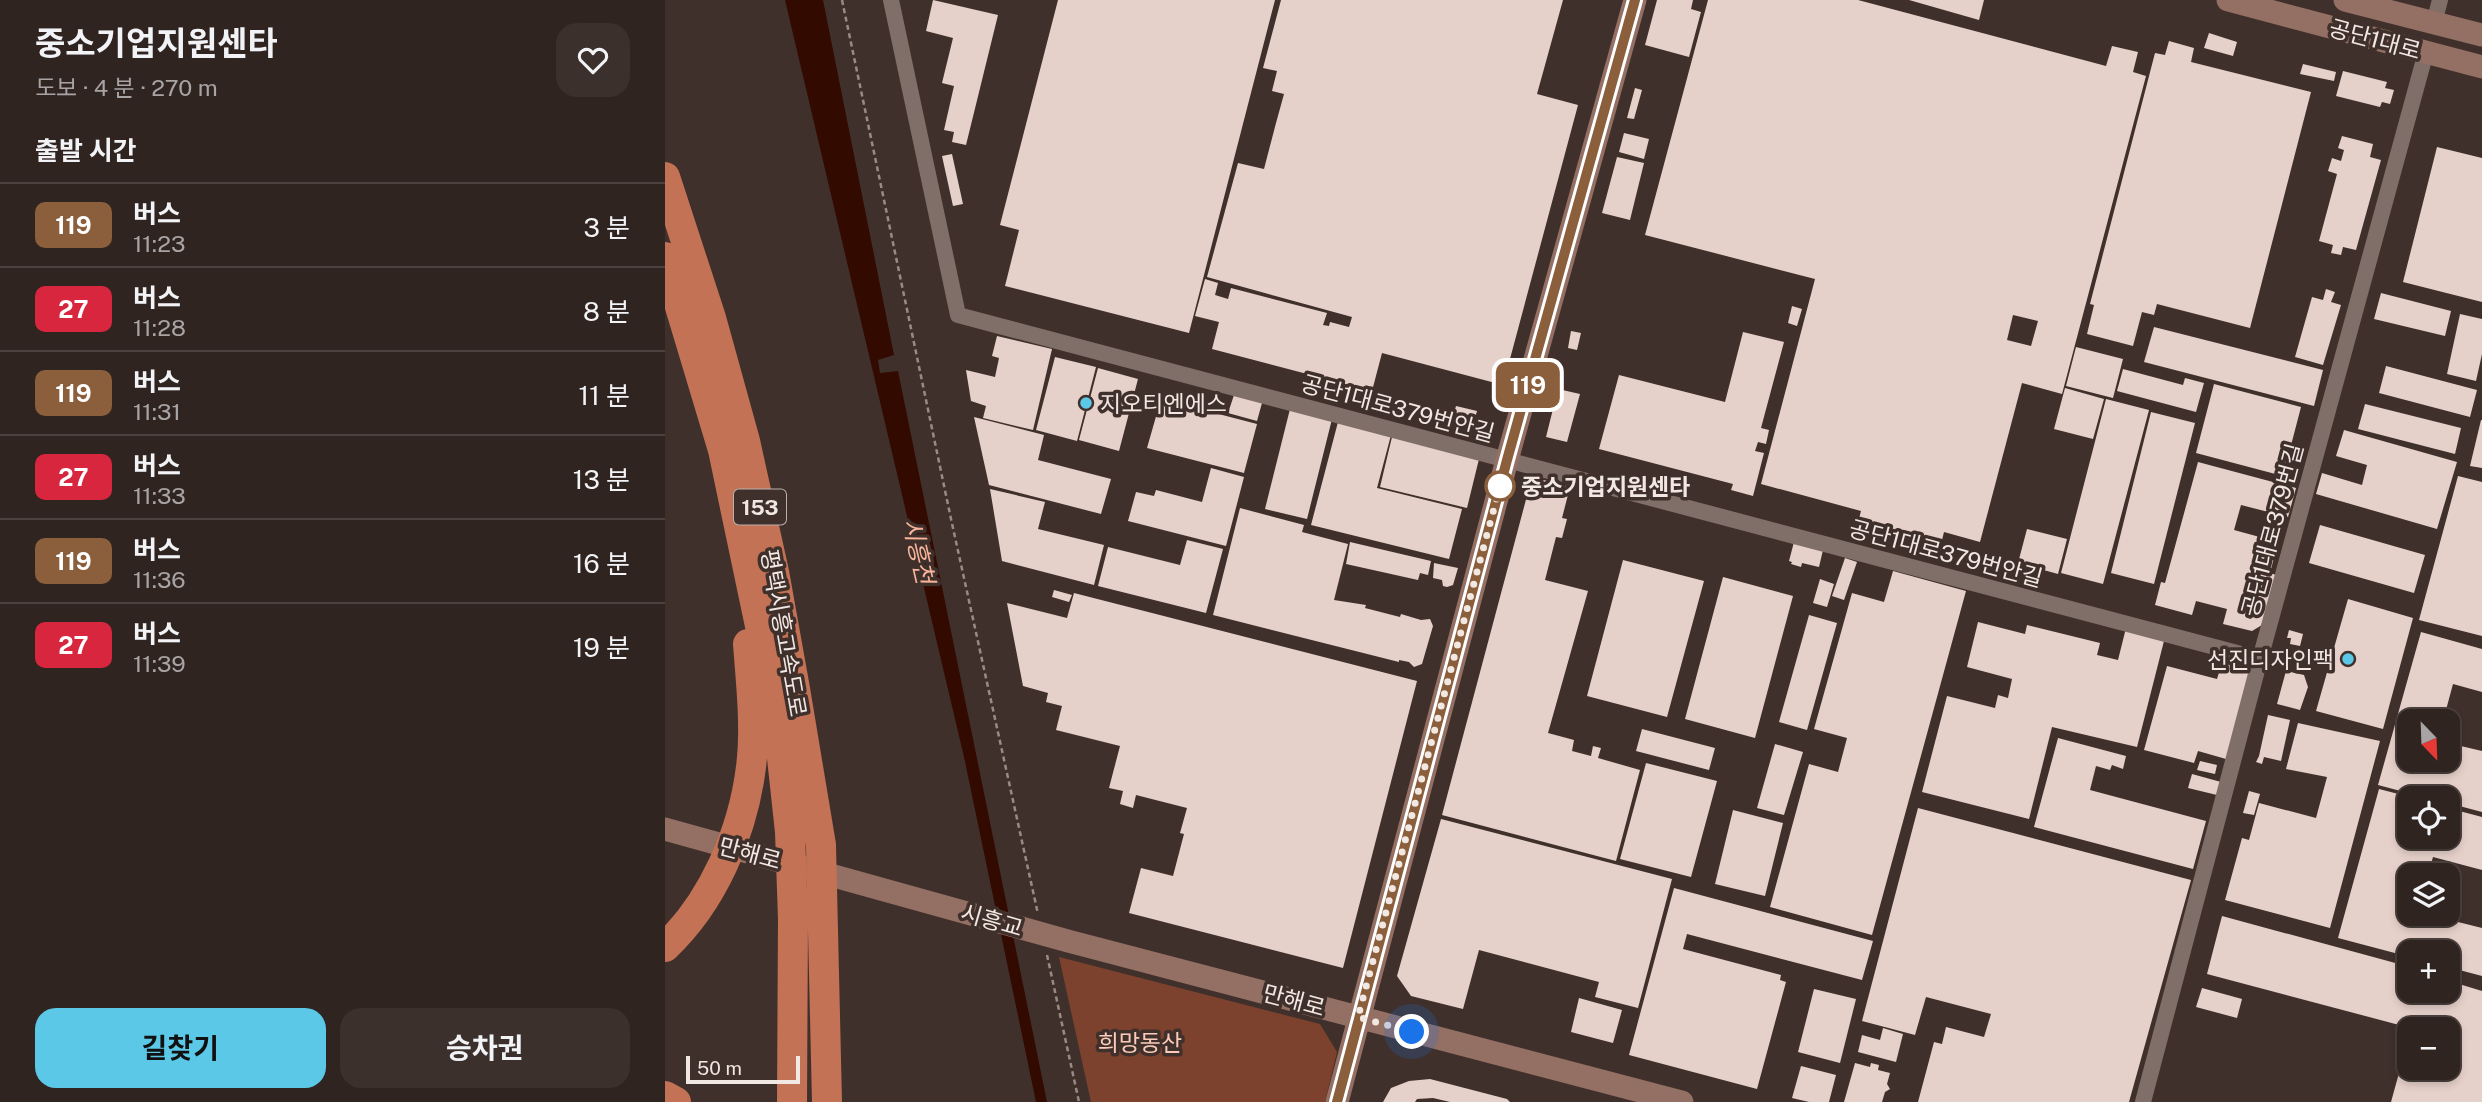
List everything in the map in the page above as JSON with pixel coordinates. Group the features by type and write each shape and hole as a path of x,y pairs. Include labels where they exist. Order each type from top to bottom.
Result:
{"highway":[{"name":"평택시흥고속도로","path":"665,177 711,318 745,441 774,572 821,845 825,926 827,1102"},
{"name":"평택시흥고속도로","path":"665,257 723,450 776,702 790,832 793,919 792,1102"},
{"path":"665,947 685,929 716,880 739,817 751,767 752,706 741,536"},
{"path":"665,1096 676,1102"}],"street":[{"name":"공단1대로379번안길","path":"891,0 958,315 2260,659"},
{"path":"1337,1102 1507,460 1635,0"},
{"name":"공단1대로","path":"2228,0 2482,67"},
{"path":"2345,0 2482,36"},
{"path":"2434,23 2439,0"},
{"name":"공단1대로379번길","path":"2143,1102 2260,659 2426,52"},
{"name":"만해로","path":"665,829 917,899"},
{"name":"시흥교","path":"917,899 1068,941"},
{"name":"만해로","path":"1068,941 1682,1102"}],"path":[{"path":"842,0 948,505 1038,913"},
{"path":"1047,953 1079,1102"}],"green space":[{"name":"희망동산","path":"1059,957 1320,1024 1337,1052 1325,1102 1091,1102"}],"water":[{"name":"시흥천","path":"785,0 823,0 894,355 878,360 880,373 898,371 1047,1102 1036,1102 964,757"}],"building":[{"path":"933,0 998,15 966,145 952,142 954,132 944,130 954,86 942,83 953,38 926,31"},
{"path":"1058,0 1275,0 1189,333 1005,286 1019,230 1000,225"},
{"path":"1281,0 1563,0 1537,94 1578,105 1503,385 1382,353 1372,391 1212,349 1219,322 1195,316 1205,279 1218,283 1215,295 1228,299 1231,288 1327,313 1323,325 1329,326 1330,322 1349,327 1352,317 1207,277 1238,163 1264,169 1284,94 1272,91 1277,71 1263,68"},
{"path":"1657,0 1693,0 1691,9 1701,12 1689,57 1645,45"},
{"path":"1708,0 1858,0 2106,66 2112,46 2138,52 2133,72 2146,76 2062,394 2022,383 1980,542 1944,532 1940,548 1857,526 1861,511 1761,484 1815,279 1645,235","holes":["2013,315 2038,321 2031,346 2007,340"]},
{"path":"1909,0 1984,0 1979,20"},
{"path":"2209,33 2237,42 2233,56 2204,48"},
{"path":"2169,41 2194,48 2191,62 2311,92 2250,328 2157,304 2154,315 2142,312 2133,346 2087,334 2094,305 2090,304 2155,53 2165,55"},
{"path":"2303,64 2336,72 2334,81 2300,74"},
{"path":"2343,71 2387,82 2385,88 2394,90 2390,104 2382,102 2380,107 2336,96"},
{"path":"1635,88 1642,90 1634,119 1627,118"},
{"path":"1624,133 1649,139 1644,159 1619,152"},
{"path":"2342,136 2373,144 2370,157 2381,160 2356,250 2343,247 2341,255 2331,253 2333,245 2319,241 2337,174 2328,171 2332,158 2341,161 2344,150 2338,148"},
{"path":"2437,147 2482,158 2482,302 2403,282"},
{"path":"952,154 963,204 953,206 942,156"},
{"path":"1617,157 1644,163 1630,220 1602,213"},
{"path":"2326,289 2335,292 2331,302 2341,305 2323,365 2295,357 2312,297 2323,300"},
{"path":"2381,293 2451,311 2445,336 2374,319"},
{"path":"1792,306 1802,309 1797,326 1788,323"},
{"path":"2460,314 2482,319 2482,354 2476,381 2447,374"},
{"path":"2154,327 2323,370 2314,406 2144,362"},
{"path":"1571,331 1581,333 1577,350 1568,348"},
{"path":"1743,332 1784,342 1761,428 1769,430 1766,444 1758,442 1755,451 1764,453 1753,496 1731,490 1733,484 1599,449 1619,375 1725,402"},
{"path":"997,336 1052,349 1033,430 983,418 986,406 971,401 966,370 995,377 999,358 992,356"},
{"path":"2076,347 2123,359 2113,398 2066,386"},
{"path":"1055,357 1096,367 1077,441 1036,430"},
{"path":"2386,366 2477,390 2470,417 2379,393"},
{"path":"1098,368 1138,379 1119,451 1079,440"},
{"path":"2123,369 2183,385 2185,378 2204,383 2196,412 2117,391"},
{"path":"2214,384 2301,407 2283,476 2196,453"},
{"path":"2065,388 2104,399 2093,439 2054,429"},
{"path":"1558,389 1580,394 1567,442 1546,437"},
{"path":"1234,395 1262,403 1257,421 1228,413"},
{"path":"1161,399 1257,424 1244,473 1147,448"},
{"path":"2106,399 2149,410 2103,584 2061,573"},
{"path":"2365,404 2461,428 2455,454 2358,429"},
{"path":"1456,406 1477,411 1473,425 1452,420"},
{"path":"1290,409 1332,419 1307,519 1265,509"},
{"path":"2151,412 2195,423 2154,584 2111,573"},
{"path":"974,417 1044,435 1038,460 1111,479 1101,514 989,485"},
{"path":"2482,420 2482,468 2470,466"},
{"path":"1338,422 1391,435 1377,488 1462,509 1449,559 1311,525"},
{"path":"2344,430 2457,462 2437,529 2316,494 2322,473 2362,485 2367,465 2336,456"},
{"path":"1392,437 1479,459 1467,508 1380,487"},
{"path":"2198,462 2296,488 2288,517 2241,505 2234,530 2278,542 2270,573 2276,575 2262,625 2252,631 2223,624 2227,609 2196,601 2192,615 2155,605 2161,582 2165,583"},
{"path":"1211,468 1244,477 1226,546 1128,521 1136,492 1154,496 1156,490 1202,502"},
{"path":"2458,476 2482,482 2482,636 2419,620"},
{"path":"1532,477 1570,487 1562,518 1567,519 1562,538 1556,537 1545,580 1588,591 1548,733 1574,740 1572,751 1591,756 1593,746 1601,748 1598,758 1640,770 1616,861 1442,815"},
{"path":"990,489 1045,502 1038,529 1104,545 1094,585 1002,561"},
{"path":"1240,508 1304,525 1302,532 1348,544 1334,600 1366,605 1365,608 1400,617 1401,614 1421,620 1430,619 1433,626 1422,664 1414,667 1409,662 1399,662 1213,615"},
{"path":"2320,525 2425,555 2414,593 2309,563"},
{"path":"2027,529 2067,539 2058,574 2018,563"},
{"path":"1187,540 1223,549 1206,613 1098,586 1108,547 1180,565"},
{"path":"1350,542 1431,561 1428,575 1420,573 1418,580 1346,564"},
{"path":"1794,542 1823,550 1819,567 1802,563 1801,567 1791,564 1789,561"},
{"path":"1845,558 1857,562 1844,600 1832,596"},
{"path":"1623,560 1704,581 1667,717 1587,696"},
{"path":"1434,563 1458,568 1453,585 1443,586 1442,580 1433,578"},
{"path":"1893,571 1966,591 1872,935 1770,907 1809,764 1838,772 1847,738 1814,729 1852,593 1884,602"},
{"path":"1723,577 1793,596 1755,738 1685,719"},
{"path":"1820,579 1834,584 1827,607 1813,603"},
{"path":"1054,590 1072,595 1069,602 1052,597"},
{"path":"1074,593 1417,681 1343,968 1129,913 1141,868 1173,876 1184,834 1180,833 1187,808 1136,795 1133,808 1120,804 1123,791 1109,788 1120,746 1056,730 1062,706 1046,702 1048,693 1023,686 1007,603 1067,618"},
{"path":"2348,599 2413,618 2383,729 2316,711"},
{"path":"1809,615 1837,623 1807,730 1779,722"},
{"path":"1978,622 2025,634 2027,625 2100,643 2097,655 2118,660 2126,628 2165,637 2137,747 2052,727 2029,819 1922,792 1947,696 1995,708 1998,695 2008,698 2012,679 1967,667"},
{"path":"2289,630 2303,634 2300,646 2290,644 2291,638 2287,638"},
{"path":"2421,632 2482,649 2482,692 2453,684 2446,709 2399,709"},
{"path":"2223,659 2252,667 2226,759 2198,751 2194,763 2144,750 2167,666 2217,679"},
{"path":"2286,671 2304,675 2308,687 2300,710 2277,704"},
{"path":"2268,715 2290,720 2281,761 2264,757 2262,764 2256,762"},
{"path":"2397,717 2397,772 2461,772 2461,746 2482,751 2482,812 2460,806 2460,786 2397,786 2397,790 2378,785"},
{"path":"2298,723 2380,741 2330,928 2225,900 2242,838 2249,840 2259,803 2316,818 2327,777 2286,769"},
{"path":"1642,729 1715,748 1709,770 1636,751"},
{"path":"2058,738 2126,756 2123,769 2112,765 2110,770 2096,766 2090,790 2206,821 2193,869 2034,827"},
{"path":"1775,744 1803,752 1784,815 1757,808"},
{"path":"2200,761 2217,765 2215,774 2197,770"},
{"path":"1646,763 1717,781 1691,877 1620,859"},
{"path":"2192,774 2221,782 2217,795 2188,788"},
{"path":"2379,789 2397,794 2397,849 2460,849 2460,811 2482,817 2482,870 2433,857 2431,863 2397,863 2397,926 2460,926 2460,922 2482,928 2482,976 2460,970 2460,940 2397,940 2397,954 2338,938"},
{"path":"2249,791 2260,794 2254,815 2243,813"},
{"path":"1918,808 2191,880 2129,1102 1918,1102 1934,1042 1942,1044 1946,1027 1984,1037 1991,1014 1926,997 1915,1035 1862,1021"},
{"path":"1733,810 1783,823 1765,896 1715,884"},
{"path":"1441,819 1672,879 1638,1008 1595,997 1599,982 1479,950 1463,1009 1411,996 1397,976"},
{"path":"1674,888 1873,941 1862,980 1687,934 1683,949 1781,975 1780,980 1786,982 1757,1089 1629,1055"},
{"path":"2222,916 2397,963 2397,1003 2460,1003 2460,984 2482,991 2482,1102 2391,1102 2397,1080 2460,1080 2460,1017 2397,1017 2397,1024 2207,974"},
{"path":"2202,988 2242,999 2237,1018 2196,1007"},
{"path":"1814,989 1856,999 1840,1063 1798,1052"},
{"path":"1579,998 1622,1010 1613,1043 1571,1032"},
{"path":"1883,1028 1903,1034 1896,1062 1858,1052 1862,1035 1880,1040"},
{"path":"1855,1063 1870,1067 1871,1063 1879,1065 1878,1070 1890,1073 1887,1084 1890,1089 1885,1092 1882,1102 1844,1102"},
{"path":"1801,1066 1836,1075 1829,1102 1809,1102 1792,1098"},
{"path":"1430,1079 1510,1102 1450,1102 1433,1098 1417,1099 1415,1102 1383,1102 1391,1088 1409,1081"}],"bus line":[{"name":"119","path":"1337,1102 1507,460 1635,0"}],"place":[{"name":"지오티엔에스","path":"1086,403"},
{"name":"중소기업지원센타","path":"1500,486"},
{"name":"선진디자인팩","path":"2348,659"}],"route":[{"path":"1412,1032 1358,1017 1500,486"}]}
